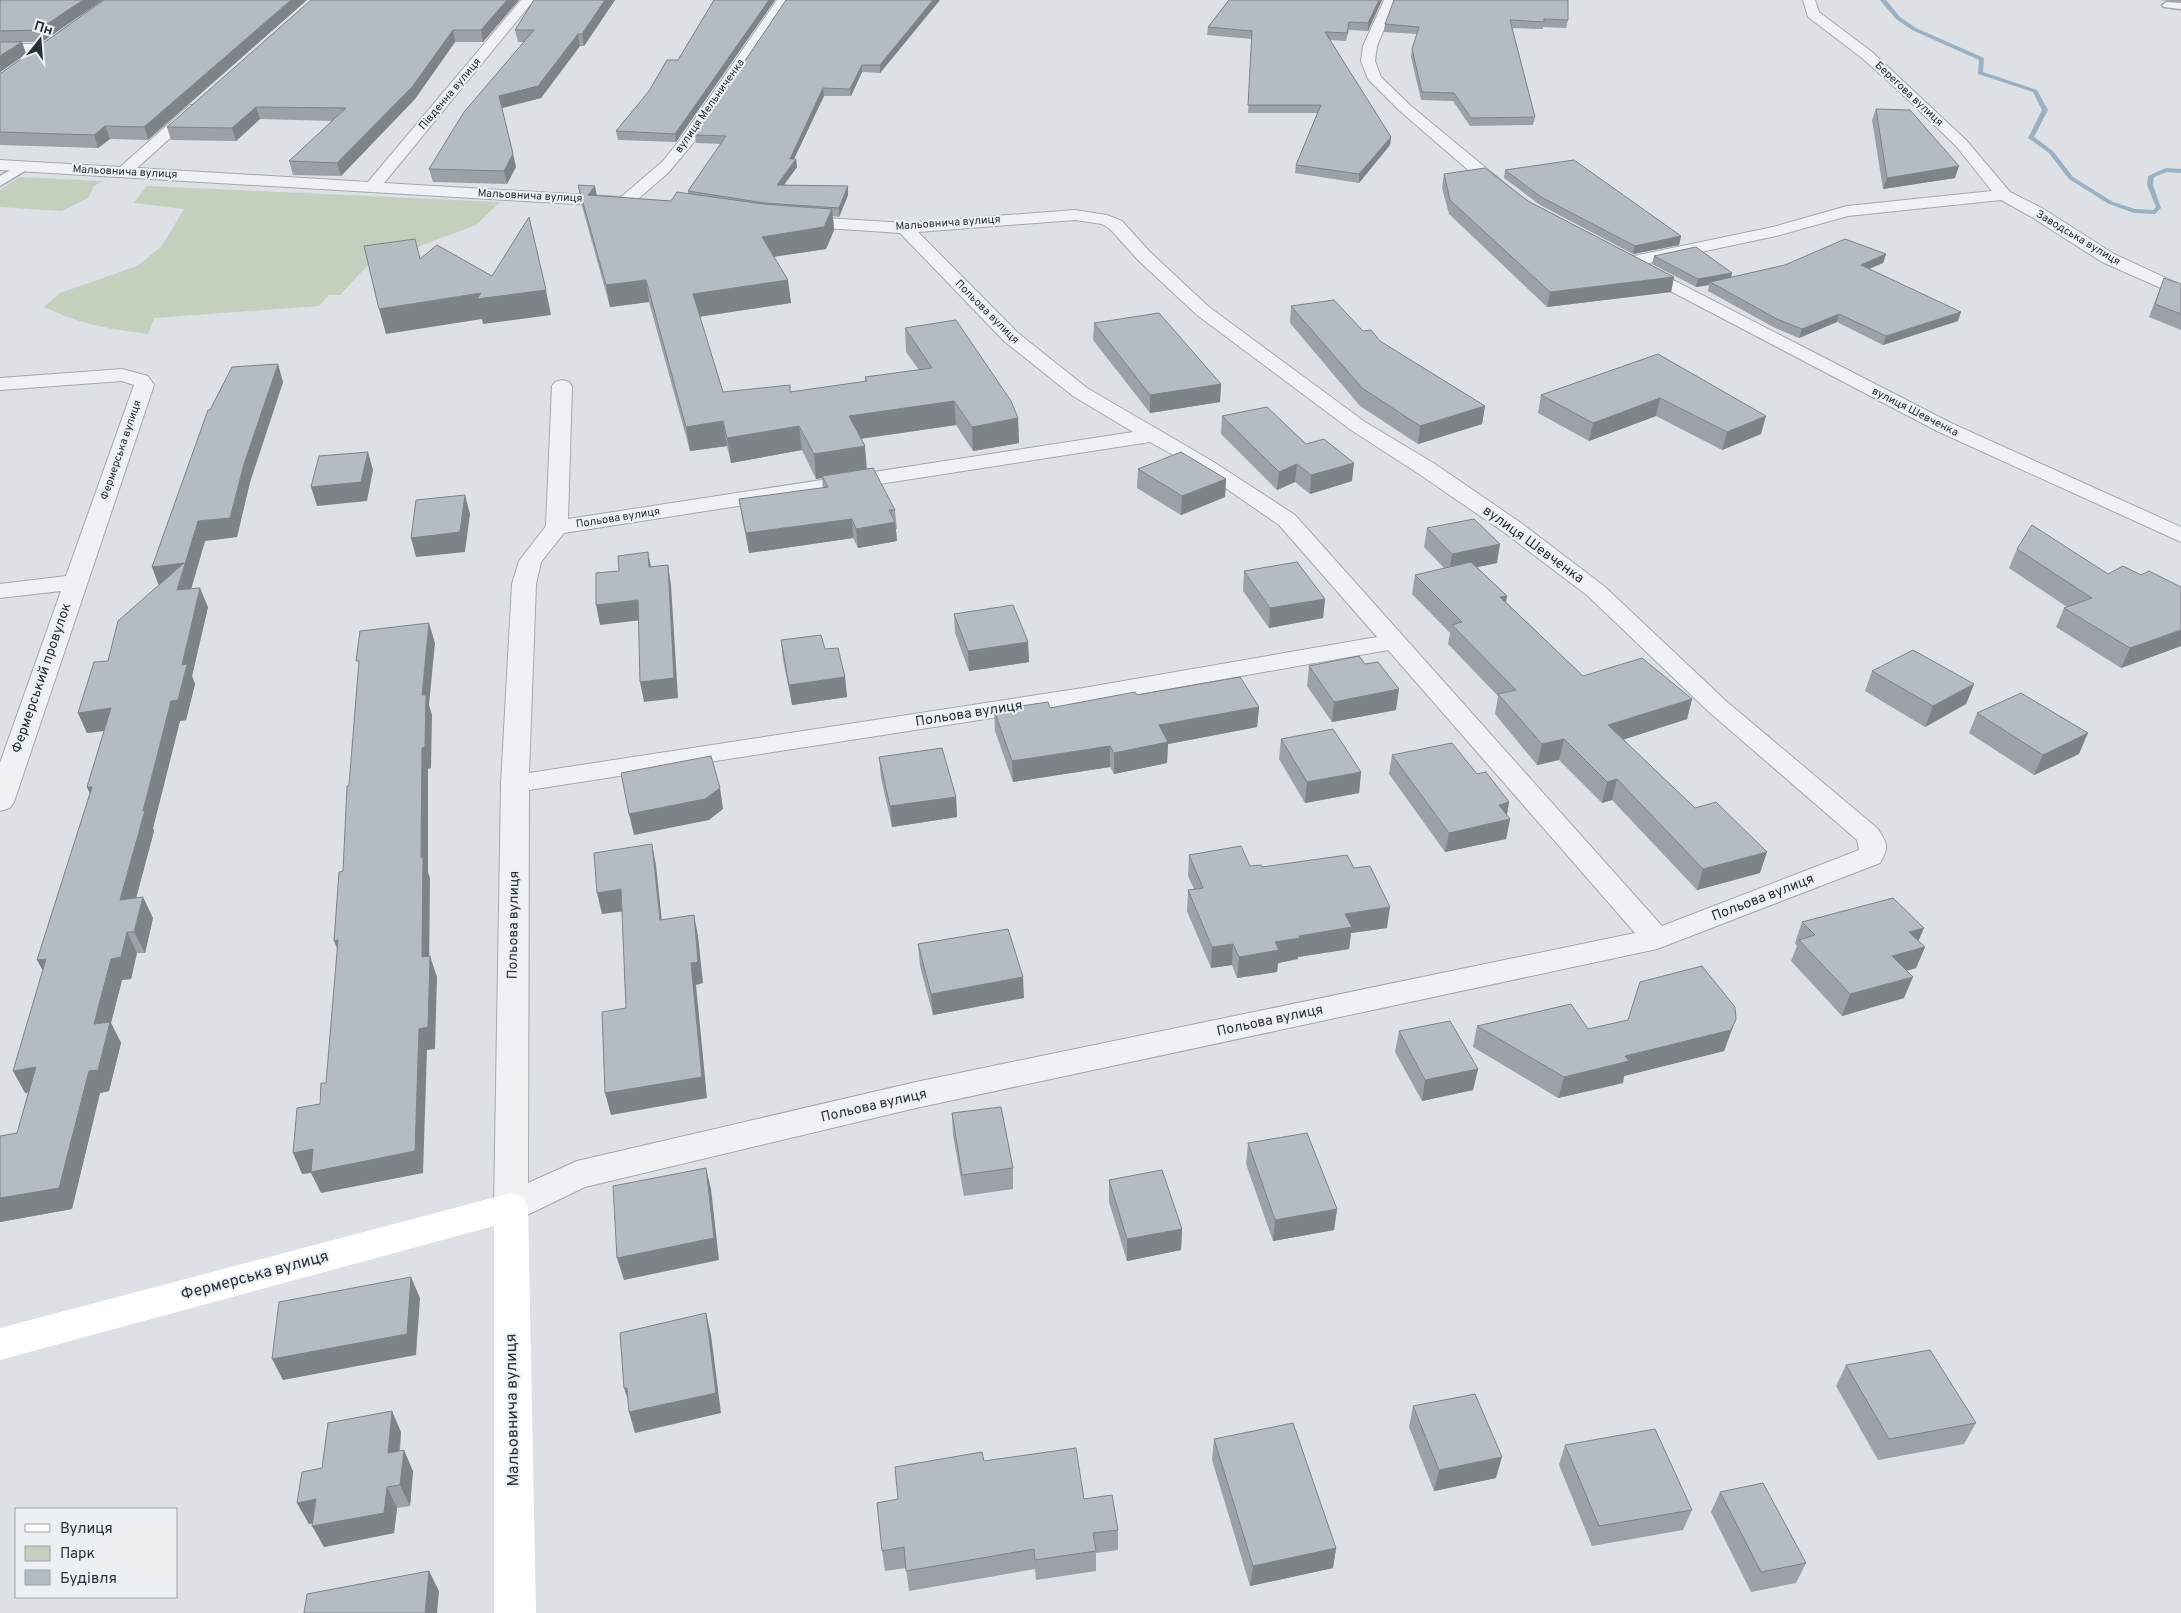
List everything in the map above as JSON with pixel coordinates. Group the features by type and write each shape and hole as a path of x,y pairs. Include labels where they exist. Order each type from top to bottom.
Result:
{"main road":[{"name":"Фермерська вулиця","path":"0,1344 511,1207"},
{"name":"Мальовнича вулиця","path":"511,1207 515,1613"}],"street":[{"name":"Південна вулиця","path":"371,188 528,0"},
{"name":"вулиця Мельниченка","path":"625,202 672,159 727,83 760,30 783,0"},
{"path":"1390,0 1370,46 1368,61 1375,79 1406,109 1487,178 1518,200"},
{"name":"Берегова вулиця","path":"1809,0 1813,14 1867,55 1906,90 1961,143 2004,195"},
{"path":"0,48 51,45 31,59"},
{"path":"124,172 206,99"},
{"name":"Мальовнича вулиця","path":"0,165 644,203"},
{"name":"вулиця Шевченка","path":"2004,195 1847,211 1776,231 1625,260 1944,427 2181,535"},
{"name":"Заводська вулиця","path":"2004,195 2036,212 2108,258 2181,292"},
{"name":"Мальовнича вулиця","path":"776,220 905,228 1048,216 1091,216 1107,220 1116,225 1157,269"},
{"name":"Польова вулиця","path":"905,228 1011,337 1080,392 1205,465 1287,520 1657,939"},
{"name":"вулиця Шевченка","path":"1157,269 1203,311 1272,363 1358,426 1427,469 1513,528 1596,591 1717,706 1867,834 1873,843 1874,850 1870,856"},
{"name":"Фермерська вулиця","path":"0,384 122,375 140,380 144,385 75,582"},
{"name":"Польова вулиця","path":"562,386 557,527 530,562 524,584 515,784 511,1207 577,1176 906,1098 1657,939 1870,856"},
{"name":"Польова вулиця","path":"557,527 1153,435"},
{"path":"0,592 75,582"},
{"name":"Фермерський провулок","path":"0,802 75,582"},
{"name":"Польова вулиця","path":"515,784 1088,695 1393,642"}],"lane":[{"path":"2166,5 2181,6"},
{"path":"0,182 24,166"}],"green space":[{"path":"20,177 103,181 94,186 88,198 62,211 0,207 0,190"},
{"path":"147,186 500,202 476,225 367,266 340,295 329,295 319,306 154,318 148,334 95,325 70,318 44,307 60,293 137,266 161,247 184,209 134,203"}],"building":[{"path":"0,0 83,0 38,30 0,31"},
{"path":"104,0 291,0 144,127 105,126 94,135 0,132 0,73"},
{"path":"311,0 507,0 481,30 453,30 412,87 337,163 289,161 346,108 256,107 232,128 167,127"},
{"path":"534,0 605,0 582,34 578,34 538,86 499,96 513,154 504,171 429,169 464,112 534,30 515,30"},
{"path":"714,0 769,0 675,134 616,131 649,91 667,60 678,60"},
{"path":"786,0 933,0 880,65 862,65 850,89 823,88 790,159 796,159 777,185 848,186 839,208 765,203 688,191 726,136 695,135"},
{"path":"1229,0 1379,0 1368,23 1349,22 1347,33 1325,32 1391,137 1359,174 1296,165 1321,105 1248,105 1252,31 1208,27"},
{"path":"1394,0 1568,0 1568,20 1544,19 1544,22 1510,20 1535,117 1471,118 1454,93 1422,92 1412,49 1419,27 1385,24"},
{"path":"0,42 22,42 0,56"},
{"path":"1876,109 1910,110 1959,166 1887,178"},
{"path":"1574,160 1681,236 1635,246 1541,197 1505,170"},
{"path":"1485,168 1528,201 1674,277 1550,292 1450,200 1444,174"},
{"path":"578,185 595,186 588,195 671,201 677,192 763,204 832,209 824,227 762,237 788,280 693,294 723,392 790,385 790,392 867,381 865,377 932,368 905,328 956,320 1011,401 1018,418 972,427 954,401 849,416 865,446 814,454 799,426 727,438 723,421 686,427 646,280 606,285"},
{"path":"529,217 546,290 477,299 481,293 379,309 364,246 415,239 420,259 437,245 492,276"},
{"path":"1845,239 1886,254 1861,265 1961,312 1886,336 1839,314 1802,329 1777,319 1710,282 1785,265"},
{"path":"1696,247 1732,273 1698,279 1654,256"},
{"path":"2164,278 2181,284 2181,314 2155,304"},
{"path":"1334,300 1363,331 1371,330 1380,341 1485,406 1420,426 1362,388 1291,306"},
{"path":"1159,313 1221,384 1150,395 1094,323"},
{"path":"1658,354 1766,416 1727,432 1660,398 1593,423 1541,395"},
{"path":"278,364 244,464 230,518 198,521 177,590 200,588 182,665 187,664 178,700 171,701 143,811 145,810 120,900 143,897 134,932 127,932 121,957 111,959 94,1024 110,1022 98,1070 89,1071 59,1188 0,1198 0,1136 17,1133 36,1067 13,1071 46,959 37,960 92,787 87,787 111,708 78,713 94,662 108,661 118,621 184,563 152,567 208,410 210,410 232,367"},
{"path":"1267,407 1306,444 1324,439 1354,463 1311,475 1297,464 1279,472 1222,416"},
{"path":"368,452 361,482 311,487 319,456"},
{"path":"1181,452 1226,479 1182,496 1138,469"},
{"path":"873,468 895,510 889,510 895,522 856,529 852,519 746,533 739,499 828,487 822,476"},
{"path":"465,495 460,532 411,538 416,500"},
{"path":"1474,519 1500,544 1452,554 1427,528"},
{"path":"2032,525 2108,574 2123,566 2141,575 2149,571 2181,587 2181,630 2130,648 2064,608 2092,598 2017,549"},
{"path":"648,552 649,567 668,565 674,678 640,682 638,600 596,605 596,573 619,571 618,556"},
{"path":"1297,562 1325,599 1270,608 1244,571"},
{"path":"1471,562 1507,596 1500,597 1583,676 1642,658 1692,699 1608,725 1695,808 1716,802 1767,852 1703,869 1617,779 1607,782 1564,739 1542,744 1498,694 1516,690 1452,625 1462,622 1415,575"},
{"path":"1013,605 1028,642 968,651 954,614"},
{"path":"429,623 422,695 426,695 425,747 422,748 421,858 423,857 422,957 430,956 428,1027 419,1029 415,1151 311,1172 313,1149 293,1153 297,1108 320,1104 321,1083 326,1083 338,940 334,941 339,872 343,871 347,786 349,785 359,661 356,661 360,631"},
{"path":"821,635 825,649 838,648 845,677 789,685 781,640"},
{"path":"1913,650 1974,684 1933,706 1872,671"},
{"path":"1359,656 1365,664 1378,662 1399,689 1334,702 1309,666"},
{"path":"1240,677 1259,707 1159,725 1168,742 1114,753 1110,746 1012,761 994,710 1048,702 1050,708 1135,692 1137,695"},
{"path":"2021,693 2088,733 2043,755 1977,713"},
{"path":"1333,729 1361,772 1307,782 1281,739"},
{"path":"1452,743 1477,774 1486,772 1509,802 1499,805 1510,819 1449,833 1392,755"},
{"path":"942,748 956,797 890,806 879,757"},
{"path":"711,756 720,788 705,799 629,814 621,773"},
{"path":"652,844 660,920 694,915 698,962 691,963 702,1077 605,1093 602,1012 626,1008 621,889 597,893 594,853"},
{"path":"1241,846 1250,866 1261,865 1262,867 1347,855 1354,868 1370,866 1390,907 1345,914 1352,927 1275,942 1279,950 1239,957 1233,944 1212,947 1188,890 1203,888 1189,855"},
{"path":"1893,898 1924,928 1909,932 1925,947 1892,956 1913,977 1850,994 1799,940 1815,935 1802,922"},
{"path":"1008,929 1023,977 931,994 918,944"},
{"path":"1702,966 1735,1007 1736,1019 1731,1030 1625,1056 1629,1061 1564,1077 1477,1026 1571,1004 1588,1029 1628,1020 1640,982"},
{"path":"1450,1021 1478,1069 1425,1080 1399,1031"},
{"path":"1001,1107 1013,1168 962,1175 952,1113"},
{"path":"1307,1133 1337,1209 1275,1220 1248,1143"},
{"path":"706,1168 714,1238 617,1258 613,1186"},
{"path":"1162,1170 1182,1229 1127,1239 1109,1180"},
{"path":"411,1277 407,1334 272,1359 279,1302"},
{"path":"706,1313 716,1393 629,1412 627,1388 624,1388 620,1333"},
{"path":"1930,1350 1976,1423 1889,1439 1846,1365"},
{"path":"1475,1394 1502,1457 1439,1470 1413,1406"},
{"path":"392,1411 388,1453 404,1450 400,1485 387,1487 384,1513 312,1526 316,1499 297,1503 302,1472 322,1468 328,1423"},
{"path":"1293,1423 1336,1548 1253,1566 1214,1439"},
{"path":"1655,1429 1692,1510 1599,1526 1565,1445"},
{"path":"1076,1448 1084,1499 1112,1495 1118,1530 1093,1533 1096,1551 1035,1560 1034,1549 906,1571 904,1547 882,1551 877,1503 898,1499 895,1467 982,1452 984,1461"},
{"path":"1763,1483 1806,1563 1761,1572 1720,1492"},
{"path":"429,1571 425,1613 304,1613 307,1594"}],"waterway":[{"path":"1883,0 1898,18 1914,29 1982,59 1980,73 2035,91 2045,110 2031,138 2051,152 2071,178 2111,203 2134,211 2155,212 2159,207 2150,185 2151,176 2166,170 2181,171"}]}
